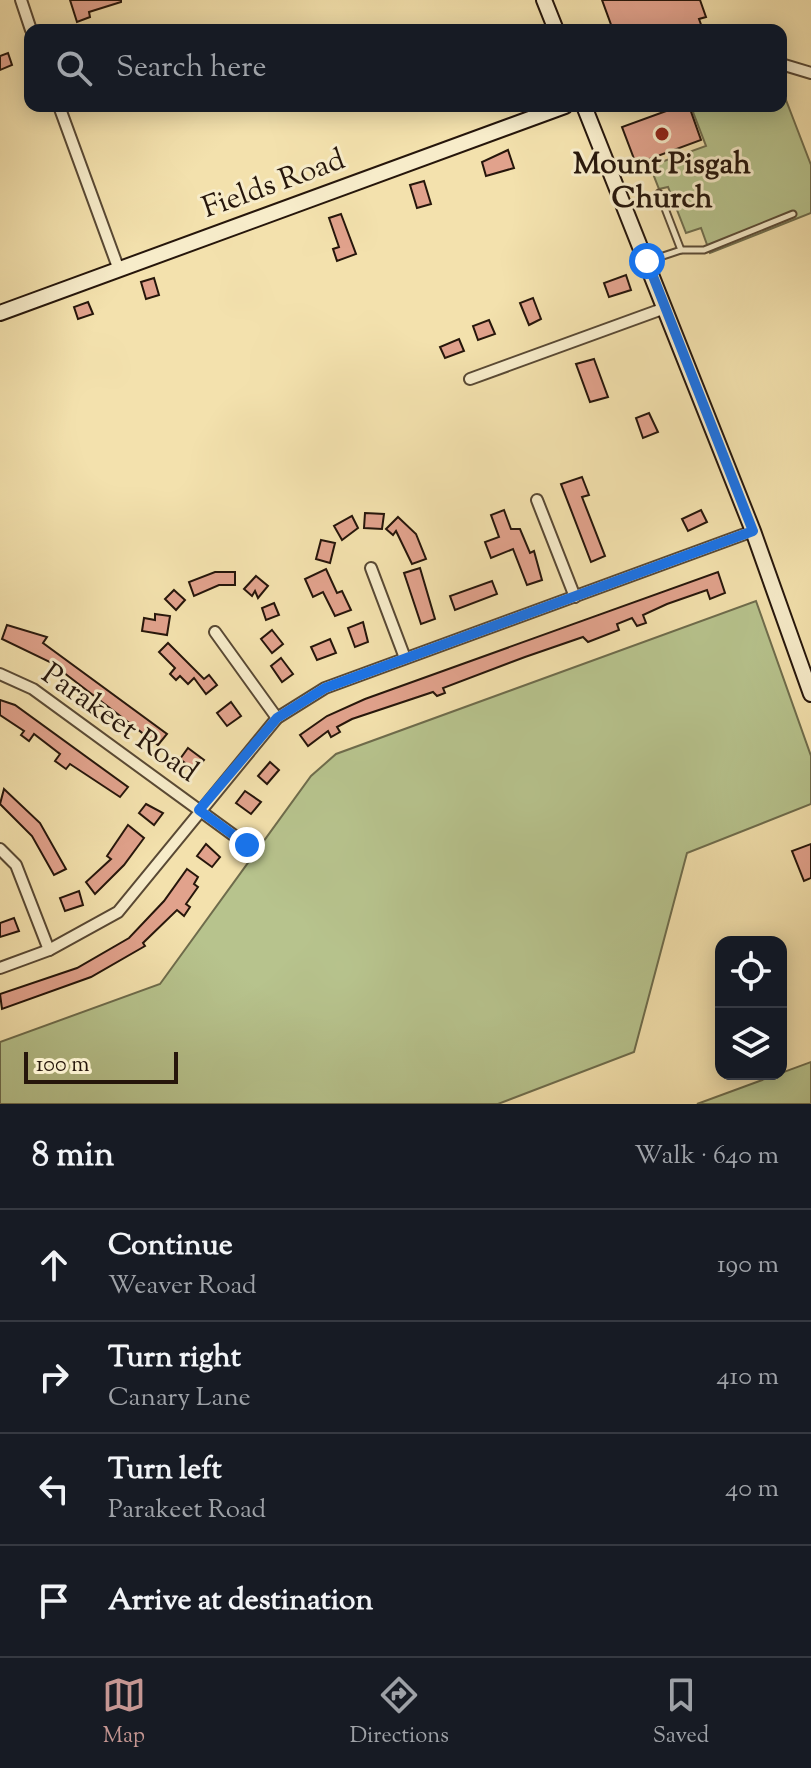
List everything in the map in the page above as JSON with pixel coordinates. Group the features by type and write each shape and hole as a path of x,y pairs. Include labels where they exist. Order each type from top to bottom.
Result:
{"main road":[{"path":"544,0 554,24"},
{"name":"Fields Road","path":"0,313 549,112"},
{"path":"586,112 753,531 811,694"}],"street":[{"path":"21,0 29,24"},
{"path":"787,66 811,73"},
{"path":"61,112 119,270"},
{"path":"470,379 665,308"},
{"path":"537,500 575,597"},
{"path":"0,968 49,950 118,912 277,718 325,688 753,531"},
{"path":"371,568 405,658"},
{"path":"215,632 277,718"},
{"name":"Parakeet Road","path":"0,674 33,689 247,845"},
{"path":"0,849 16,865 49,950"}],"lane":[{"path":"659,193 681,250"},
{"path":"647,261 681,250 704,250 793,214"}],"green space":[{"path":"787,103 811,165 811,213 710,253 701,228 686,233 668,187 659,189 650,166 706,146 693,112 787,112"},
{"path":"756,601 811,756 811,804 687,853 634,1052 498,1104 0,1104 0,1042 160,984 311,776 336,754"},
{"path":"811,1062 811,1104 697,1104 762,1080 787,1080 787,1071"}],"building":[{"path":"70,0 121,2 89,12 90,17 77,22"},
{"path":"602,0 700,0 706,17 699,19 701,24 611,24"},
{"path":"8,53 12,65 0,70 0,56"},
{"name":"Mount Pisgah Church","path":"663,112 691,112 701,140 636,164 622,127"},
{"path":"508,150 514,168 486,176 482,162"},
{"path":"424,181 431,204 417,208 410,185"},
{"path":"341,214 356,254 337,261 333,249 339,247 329,218"},
{"path":"626,275 631,290 609,297 604,283"},
{"path":"154,278 159,295 146,299 141,282"},
{"path":"533,298 541,319 529,325 520,303"},
{"path":"88,302 93,314 78,319 74,307"},
{"path":"489,320 495,334 478,340 473,326"},
{"path":"459,339 464,351 445,358 440,347"},
{"path":"594,359 608,397 590,402 576,364"},
{"path":"649,413 658,432 643,438 636,418"},
{"path":"582,477 589,495 582,497 605,556 591,562 561,484"},
{"path":"504,510 511,529 520,529 530,553 534,551 542,580 527,585 513,549 491,558 485,542 499,537 491,515"},
{"path":"701,510 707,522 688,531 682,519"},
{"path":"365,513 384,514 382,529 364,528"},
{"path":"352,516 358,528 342,540 334,526"},
{"path":"398,517 416,534 426,559 412,564 396,531 393,535 386,529"},
{"path":"321,540 335,543 330,563 316,559"},
{"path":"420,568 435,619 421,624 404,573"},
{"path":"326,569 337,593 342,591 351,610 335,616 323,592 313,597 305,579"},
{"path":"215,572 235,572 235,585 219,585 194,596 189,582"},
{"path":"718,572 725,593 710,599 707,590 643,615 646,623 637,626 632,618 617,624 619,630 588,642 583,637 443,688 445,693 437,696 433,692 352,719 337,727 340,732 331,737 328,731 308,746 300,735 327,716 365,699"},
{"path":"256,576 268,586 258,598 255,591 252,596 244,589"},
{"path":"492,581 497,594 455,610 450,596"},
{"path":"174,590 185,600 176,610 165,599"},
{"path":"274,603 279,615 266,620 262,608"},
{"path":"155,614 170,616 167,635 142,631 144,618 155,620"},
{"path":"363,622 368,642 355,647 348,628"},
{"path":"7,625 47,637 43,643 167,734 158,745 50,662 2,639"},
{"path":"272,630 283,644 272,653 261,639"},
{"path":"330,639 336,653 317,660 311,647"},
{"path":"168,643 204,679 209,675 217,685 206,694 194,678 188,684 180,676 176,680 170,674 175,668 159,652"},
{"path":"281,658 293,674 282,682 271,666"},
{"path":"0,700 15,705 128,787 120,797 70,764 66,769 55,761 60,754 34,734 29,741 21,735 24,731 0,715"},
{"path":"231,702 241,716 227,726 217,713"},
{"path":"188,748 204,760 195,771 180,759"},
{"path":"270,762 279,770 267,784 258,776"},
{"path":"4,789 40,823 66,869 54,875 32,836 0,804"},
{"path":"245,791 261,802 251,814 236,803"},
{"path":"146,804 163,813 154,825 139,813"},
{"path":"128,825 144,838 124,865 95,894 86,882 111,859 107,856"},
{"path":"206,844 220,857 212,867 197,856"},
{"path":"811,844 811,878 804,881 792,851"},
{"path":"187,869 198,877 194,884 198,887 186,904 190,907 184,916 177,910 143,943 145,946 91,977 2,1009 0,994 77,968 129,938 164,901"},
{"path":"79,891 83,905 65,911 60,898"},
{"path":"14,918 19,931 0,937 0,923"}],"place":[{"name":"Mount Pisgah Church","path":"662,134"}],"route":[{"path":"247,845 199,810 277,718 325,688 753,531 647,261"}]}
